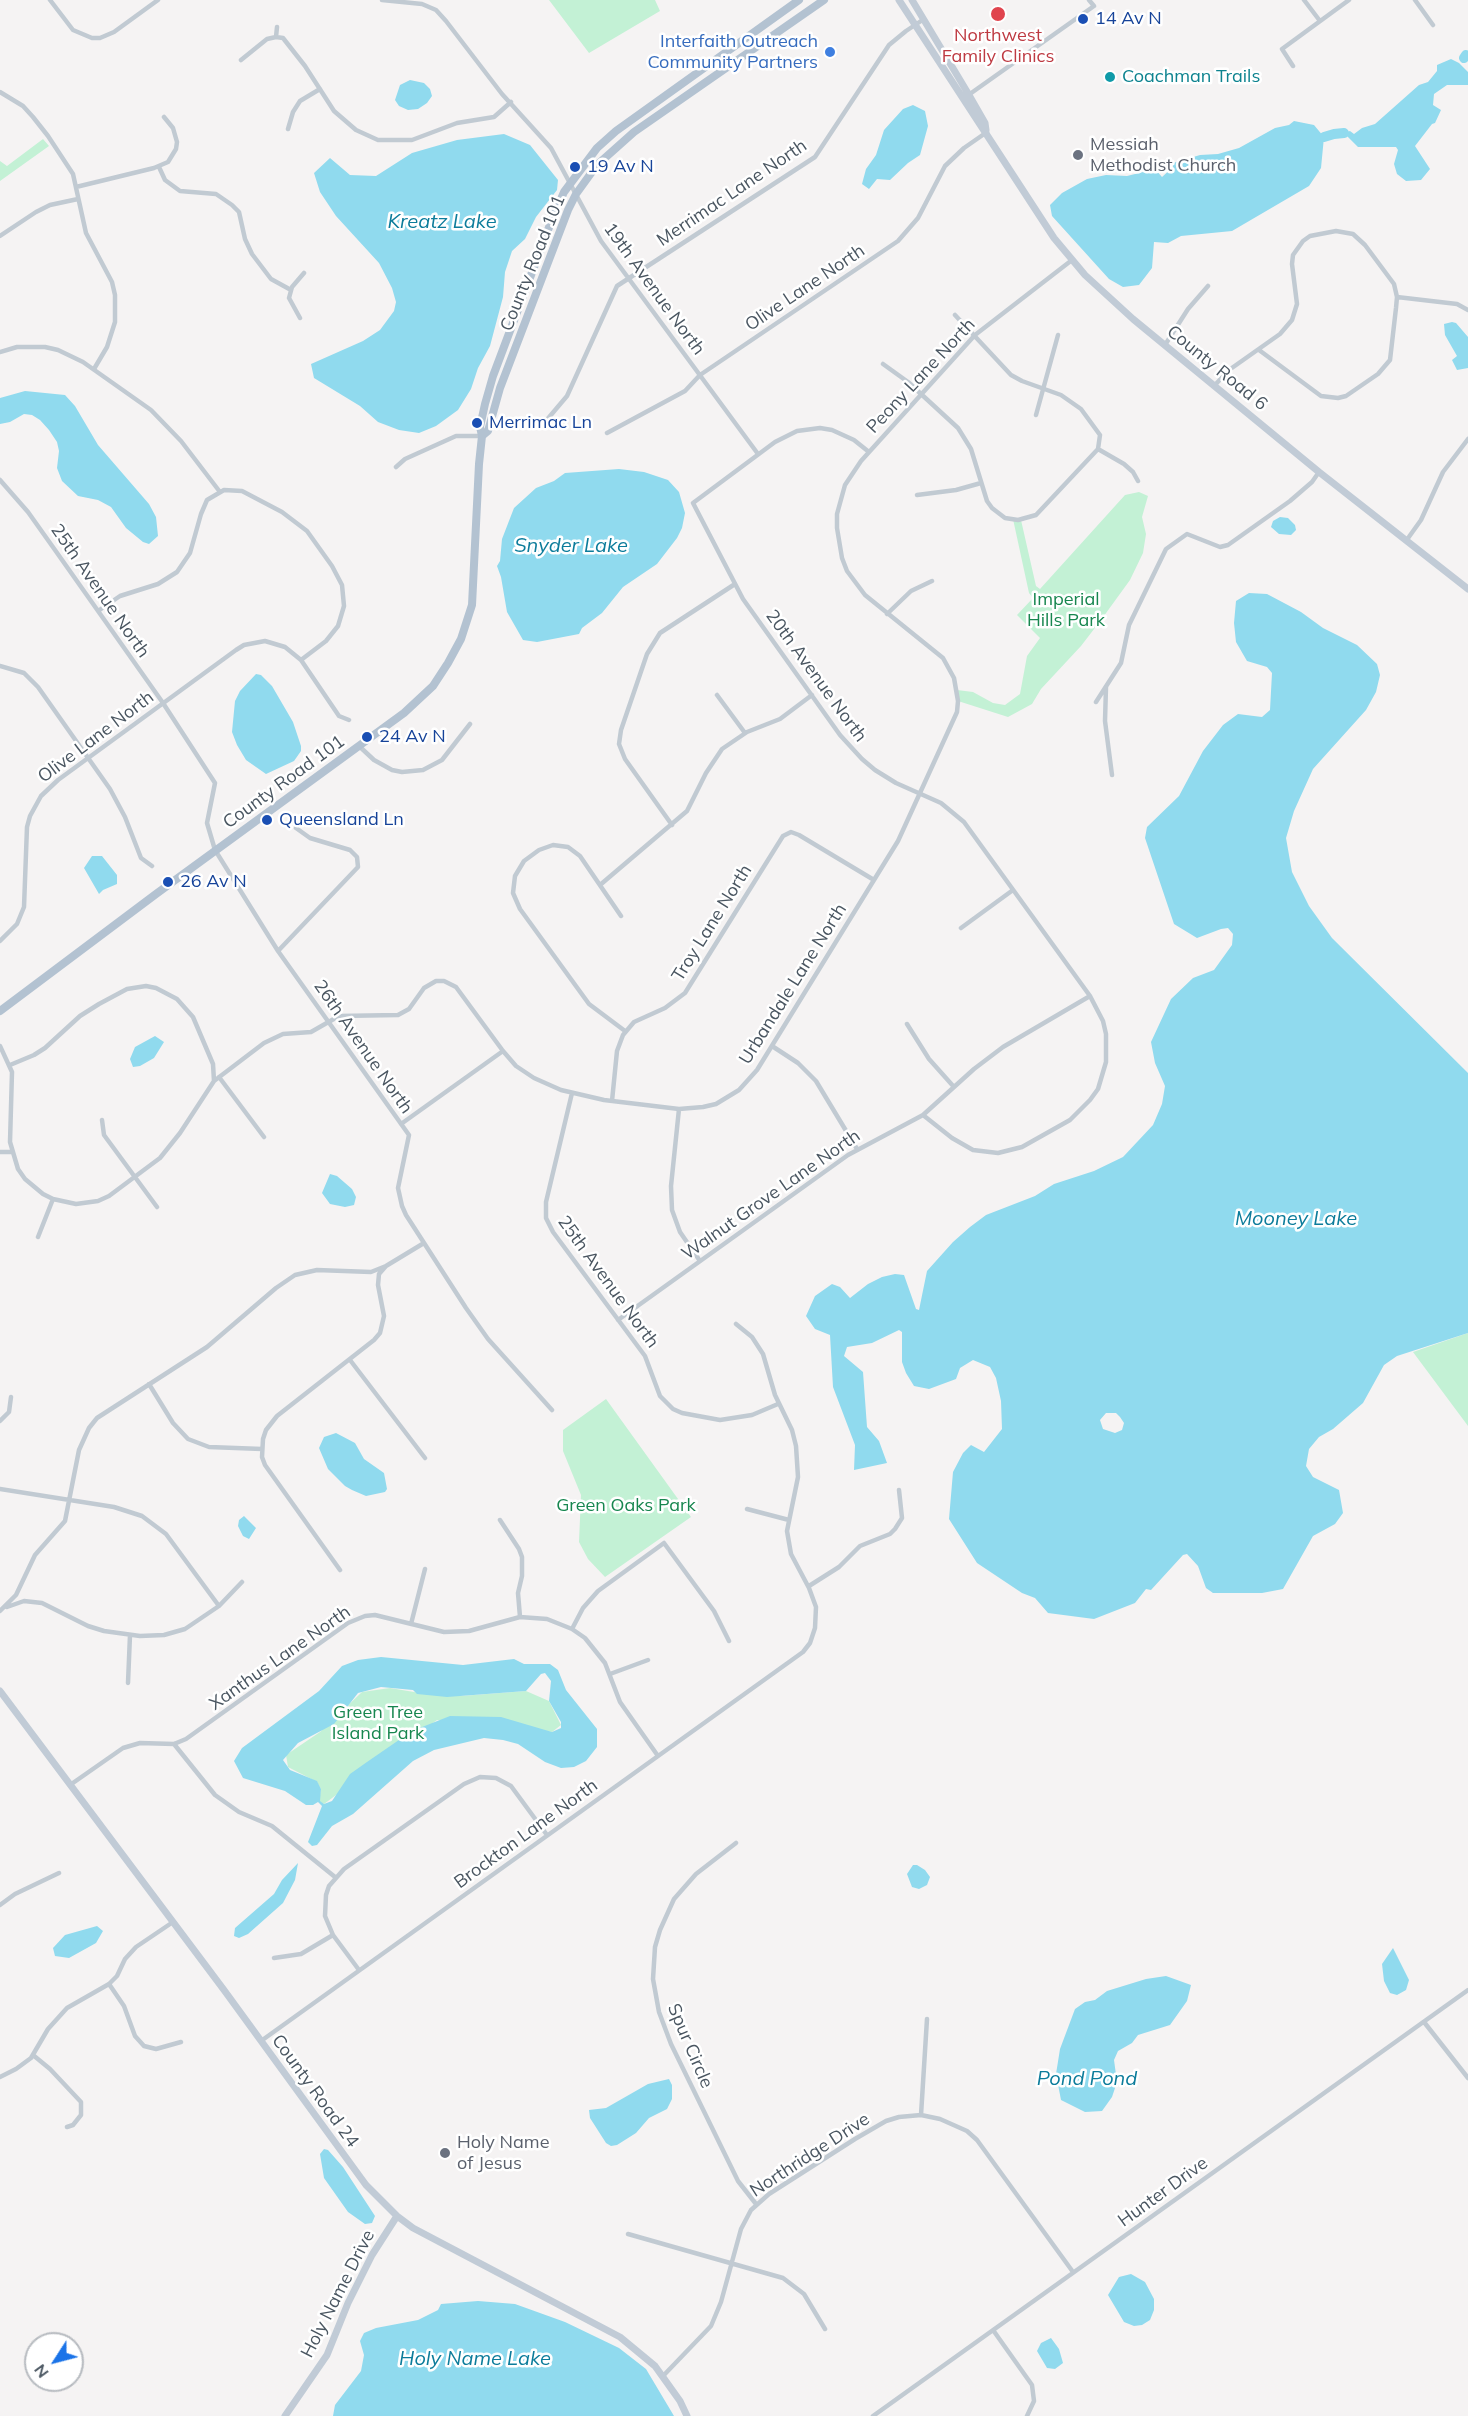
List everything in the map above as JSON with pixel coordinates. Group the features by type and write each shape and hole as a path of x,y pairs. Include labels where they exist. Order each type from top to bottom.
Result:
{"main road":[{"name":"County Road 101","path":"0,1011 215,850 404,713 442,673 461,639 472,605 478,464 482,436 480,427 493,376 554,212 571,183 597,148 616,131 799,0"},
{"name":"County Road 101","path":"482,436 488,431 500,388 576,194 606,156 634,132 824,0"}],"street":[{"path":"50,0 79,34 100,38 114,32 158,0"},
{"name":"19th Avenue North","path":"382,0 417,3 436,10 502,94 551,148 601,242 758,454"},
{"name":"County Road 6","path":"899,0 1050,232 1101,291 1319,472 1468,589"},
{"name":"County Road 6","path":"912,0 985,123 987,132"},
{"path":"962,99 1094,6 1089,0"},
{"path":"1304,0 1320,21"},
{"path":"1293,66 1282,49 1349,0"},
{"path":"1415,0 1433,25"},
{"name":"Merrimac Lane North","path":"545,422 567,396 617,286 796,171 814,157 889,45 924,19"},
{"path":"276,36 277,27"},
{"path":"241,60 267,39 276,36 287,42 334,111 356,130 378,140 389,142 412,140 458,123 494,117 511,102"},
{"path":"288,129 293,112 300,100 320,89"},
{"path":"0,92 23,106 44,131 73,174 86,233 106,269 115,295 116,321 112,335 94,369"},
{"path":"76,187 159,167 168,162 177,142 176,135 165,117"},
{"name":"Olive Lane North","path":"607,433 685,391 700,375 898,241 918,218 945,166 964,148 987,132"},
{"path":"159,167 165,180 180,191 216,194 232,205 238,213 252,254 271,279 291,290"},
{"path":"0,236 50,205 78,199"},
{"path":"1214,386 1228,370 1286,329 1292,320 1297,295 1292,264 1297,248 1310,236 1318,233 1344,232 1359,239 1394,284 1397,297 1390,360 1378,374 1346,396 1338,398 1321,396 1259,350"},
{"name":"Peony Lane North","path":"693,503 785,435 797,431 820,428 844,434 868,452 975,335 1072,260"},
{"path":"300,318 290,303 291,290 304,273"},
{"path":"1165,345 1188,309 1208,286"},
{"path":"1397,297 1457,304 1468,310"},
{"path":"883,364 950,419 965,438 971,448 981,483 992,508 1005,518 1028,518 1036,515 1098,448 1100,435 1081,409 1061,394 1011,375 1002,368 955,315"},
{"path":"1036,415 1058,335"},
{"path":"0,352 17,347 45,347 71,355 94,369 135,397 167,425 220,492"},
{"path":"396,467 405,459 456,436 482,436"},
{"path":"1406,541 1421,520 1443,472 1468,439"},
{"path":"1461,446 1468,451"},
{"path":"1098,448 1124,464 1138,480"},
{"path":"868,452 852,472 840,499 837,514 838,543 851,578 865,595 943,658 954,678 957,690 958,701 954,723 920,794"},
{"path":"1095,702 1121,663 1129,625 1166,549 1187,534 1220,547 1228,545 1290,501 1312,482 1319,472"},
{"name":"25th Avenue North","path":"0,480 28,512 163,703 215,783 207,823 215,850"},
{"path":"917,495 956,490 981,483"},
{"path":"98,611 120,596 158,584 177,572 190,553 207,500 229,489 242,490 295,521 312,537 338,575 342,585 344,606 338,626 326,642 301,660 339,716 349,720"},
{"name":"20th Avenue North","path":"693,503 743,599 840,735 862,759 889,778 941,803 964,822 1090,996"},
{"path":"887,614 910,591 932,581"},
{"path":"672,825 625,759 619,744 621,730 647,654 660,633 735,584"},
{"name":"Olive Lane North","path":"0,941 17,924 24,907 27,827 35,806 49,787 244,645 265,641 276,643 301,660"},
{"path":"0,666 15,669 32,679 118,802 141,858 152,866"},
{"path":"1106,687 1105,721 1112,775"},
{"path":"717,695 745,733"},
{"path":"600,885 687,811 714,760 723,749 745,733 780,719 812,695"},
{"path":"359,746 374,760 392,770 402,772 423,770 442,760 470,724"},
{"name":"Urbandale Lane North","path":"328,1021 339,1016 398,1015 409,1009 424,988 436,981 444,981 451,983 461,993 503,1051 525,1073 572,1093 612,1101 679,1109 716,1104 739,1090 757,1070 906,825 920,794"},
{"path":"279,951 358,867 357,857 351,850 310,838 296,828"},
{"name":"Troy Lane North","path":"626,1031 634,1022 664,1008 689,988 763,867 787,833 799,835 873,880"},
{"path":"612,1101 617,1051 626,1031 589,1004 520,909 513,893 515,876 530,855 546,846 561,845 574,850 621,916"},
{"name":"26th Avenue North","path":"215,850 279,951 410,1135 398,1178 399,1197 406,1215 488,1339 552,1410"},
{"path":"961,928 1013,890"},
{"path":"10,1065 39,1051 80,1016 127,989 146,986 156,988 177,999 194,1017 213,1064 216,1079 264,1137"},
{"path":"923,1115 962,1145 986,1153 998,1153 1022,1147 1070,1120 1081,1111 1098,1089 1106,1062 1104,1028 1090,996"},
{"name":"Walnut Grove Lane North","path":"618,1320 857,1149 923,1115 1003,1047 1090,996"},
{"path":"0,1046 12,1072 10,1142 12,1152 25,1179 43,1194 53,1199 76,1204 98,1201 109,1196 171,1146 216,1079 274,1037 311,1032 328,1021"},
{"path":"907,1024 929,1059 954,1088"},
{"path":"772,1046 798,1064 816,1081 857,1149"},
{"path":"401,1124 503,1051"},
{"name":"25th Avenue North","path":"572,1093 546,1202 546,1218 649,1363 660,1396 673,1409 720,1420 752,1415 778,1404"},
{"path":"679,1109 671,1186 672,1210 680,1232 700,1261"},
{"path":"102,1119 104,1135 157,1207"},
{"path":"0,1152 12,1152"},
{"path":"38,1237 53,1199"},
{"path":"0,1611 16,1595 36,1555 65,1521 80,1450 89,1428 107,1410 224,1335 276,1288 295,1275 317,1270 371,1272 386,1266 424,1243"},
{"path":"340,1570 269,1472 262,1457 262,1449 266,1430 277,1416 350,1360 380,1333 384,1316 378,1279 386,1266"},
{"path":"736,1324 758,1345 778,1404 792,1430 798,1461 798,1477 787,1532 791,1554 808,1586 838,1567 860,1546 890,1534 896,1529 902,1518 899,1490"},
{"path":"350,1360 425,1458"},
{"path":"149,1384 173,1423 188,1439 209,1447 262,1449"},
{"path":"0,1421 9,1412 11,1397"},
{"path":"0,1489 129,1511 155,1524 175,1545 219,1606"},
{"path":"747,1509 789,1520"},
{"path":"500,1520 514,1540 522,1557 522,1575 518,1593 520,1617 547,1619 572,1629 596,1650 610,1674 620,1702 658,1756"},
{"path":"572,1629 590,1599 598,1591 664,1543 714,1611 729,1641"},
{"path":"411,1624 425,1569"},
{"path":"0,1611 24,1601 42,1603 88,1626 130,1635 154,1636 175,1633 184,1629 219,1606 242,1582"},
{"name":"Brockton Lane North","path":"260,2041 807,1648 812,1638 816,1617 814,1597 808,1586"},
{"name":"Xanthus Lane North","path":"174,1744 193,1735 356,1618 375,1615 438,1631 457,1633 520,1617"},
{"path":"128,1683 130,1635"},
{"path":"610,1674 648,1660"},
{"name":"County Road 24","path":"0,1691 173,1922 355,2172 397,2216 432,2238 620,2337 638,2350 663,2376 687,2416"},
{"path":"70,1785 123,1748 140,1743 174,1744 215,1795 239,1812 272,1826 335,1877"},
{"path":"359,1970 333,1935 325,1916 326,1895 335,1877 464,1784 480,1777 496,1778 511,1786 547,1835"},
{"name":"Spur Circle","path":"736,1843 696,1874 674,1899 655,1947 653,1979 659,2013 671,2044 738,2181 756,2204"},
{"path":"0,1905 15,1894 59,1873"},
{"path":"0,2077 24,2064 33,2055 56,2018 79,2000 102,1990 117,1976 130,1952 173,1922"},
{"path":"274,1958 301,1954 333,1935"},
{"path":"109,1984 124,2006 138,2042 156,2049 181,2042"},
{"name":"Hunter Drive","path":"873,2416 1468,1990"},
{"path":"921,2115 927,2019"},
{"path":"1424,2022 1468,2079"},
{"path":"33,2055 55,2074 81,2102 81,2115 73,2125 67,2127"},
{"name":"Northridge Drive","path":"663,2376 711,2326 721,2302 745,2218 756,2204 873,2128 899,2117 921,2115 953,2124 977,2140 1073,2272"},
{"name":"Holy Name Drive","path":"285,2416 327,2355 348,2303 372,2254 397,2216"},
{"path":"628,2234 770,2273 792,2284 810,2302 825,2329"},
{"path":"993,2330 1032,2385 1034,2401 1027,2416"}],"green space":[{"path":"549,0 655,0 660,11 589,53"},
{"path":"43,139 49,146 0,181 0,161 7,166"},
{"name":"Imperial Hills Park","path":"1139,492 1148,496 1142,517 1146,534 1143,553 1130,580 1081,646 1041,689 1032,704 1008,717 958,701 957,690 973,692 993,703 1005,705 1020,694 1027,656 1040,638 1017,615 1033,598 1029,593 1013,519 1021,520 1036,586 1040,589 1125,495"},
{"path":"1468,1333 1468,1426 1413,1352"},
{"name":"Green Oaks Park","path":"606,1399 691,1517 605,1577 588,1559 579,1542 581,1495 563,1451 563,1430"},
{"name":"Green Tree Island Park","path":"390,1688 426,1694 461,1696 526,1691 549,1701 561,1725 552,1732 437,1720 324,1804 319,1801 321,1789 317,1782 288,1767 286,1755 320,1732 362,1692"}],"water":[{"path":"1451,59 1468,72 1468,85 1447,85 1434,94 1433,105 1441,110 1435,123 1415,146 1430,169 1421,180 1406,181 1397,174 1394,164 1398,150 1396,147 1358,147 1344,133 1350,131 1354,134 1362,128 1375,124 1419,85 1428,82 1437,71 1437,65"},
{"path":"410,80 424,83 430,89 432,96 418,109 408,110 399,106 395,100 400,85"},
{"path":"913,105 925,111 928,126 920,155 890,180 877,179 869,189 862,184 866,169 876,155 884,130 903,109"},
{"path":"1294,121 1314,125 1324,137 1321,168 1309,186 1232,231 1181,236 1168,243 1154,242 1152,268 1139,285 1123,287 1109,279 1052,216 1050,205 1062,193 1087,179 1106,175 1127,176 1155,169 1162,177 1173,167 1173,163 1200,155 1218,154 1239,148 1275,128 1289,125"},
{"name":"Kreatz Lake","path":"504,134 530,145 558,180 557,190 536,217 525,239 512,251 505,272 503,297 490,346 478,368 471,389 458,410 436,426 419,433 399,430 378,422 360,406 314,378 311,364 363,341 380,330 394,311 396,302 392,288 379,263 336,216 320,192 314,173 330,158 350,175 376,176 412,153 457,140"},
{"path":"1456,323 1468,337 1468,368 1457,370 1452,360 1457,356 1445,335 1444,324"},
{"path":"25,391 65,395 75,406 98,445 149,504 156,517 158,536 149,544 126,528 111,507 98,500 78,496 62,481 57,468 59,451 57,442 40,420 32,415 24,414 10,422 0,424 0,398"},
{"name":"Snyder Lake","path":"619,469 644,472 668,480 679,492 685,513 677,538 657,564 623,587 602,613 582,628 579,634 537,642 523,640 507,612 497,566 500,561 502,539 514,508 536,488 554,481 565,473"},
{"path":"1280,517 1288,518 1295,525 1296,530 1291,535 1279,534 1271,527 1273,521"},
{"name":"Mooney Lake","path":"1249,593 1267,594 1301,612 1323,628 1357,645 1377,664 1380,675 1376,692 1366,710 1313,769 1294,811 1286,838 1292,872 1309,906 1332,938 1468,1073 1468,1333 1397,1356 1384,1365 1363,1403 1333,1429 1319,1437 1309,1449 1306,1466 1313,1477 1339,1490 1343,1513 1335,1524 1313,1536 1283,1589 1262,1593 1213,1593 1206,1588 1198,1566 1187,1554 1183,1555 1151,1590 1146,1589 1135,1603 1094,1619 1048,1613 1035,1598 1022,1593 977,1563 949,1519 953,1472 963,1453 971,1445 984,1452 1002,1429 1001,1401 996,1378 990,1367 973,1360 960,1368 956,1379 929,1389 914,1386 906,1373 902,1362 902,1332 899,1330 872,1343 847,1347 844,1356 863,1372 867,1427 879,1441 887,1463 854,1470 855,1445 833,1387 830,1335 815,1329 806,1316 815,1296 832,1284 840,1287 850,1298 868,1284 895,1274 904,1275 916,1309 919,1310 927,1271 970,1227 986,1215 1035,1196 1054,1184 1094,1171 1123,1157 1153,1125 1162,1104 1165,1086 1155,1063 1151,1042 1171,999 1193,978 1214,970 1232,945 1233,934 1228,928 1197,938 1174,924 1145,838 1147,827 1179,796 1203,751 1223,725 1238,714 1262,717 1270,710 1272,673 1267,667 1247,661 1236,642 1234,623 1236,601","holes":["1106,1413 1116,1413 1124,1423 1122,1430 1115,1433 1103,1429 1100,1420"]},
{"path":"256,674 261,675 272,686 293,722 301,746 301,751 294,761 266,774 246,760 232,732 235,701 240,691"},
{"path":"92,856 102,856 117,875 117,884 99,894 84,868"},
{"path":"155,1036 164,1042 154,1058 140,1066 133,1067 130,1059 135,1047"},
{"path":"330,1174 337,1176 352,1189 356,1197 354,1205 345,1207 330,1204 322,1193"},
{"path":"336,1433 355,1443 364,1459 384,1473 387,1489 385,1492 366,1496 345,1486 328,1469 319,1448 324,1437"},
{"path":"244,1516 256,1528 249,1539 243,1536 238,1526 239,1520"},
{"path":"381,1657 463,1665 514,1659 524,1664 550,1664 558,1670 566,1690 597,1729 597,1747 586,1761 574,1767 561,1768 545,1762 518,1744 503,1740 484,1738 434,1750 413,1761 353,1814 332,1826 317,1845 312,1846 308,1842 322,1806 318,1802 306,1805 285,1791 243,1778 234,1761 242,1748 319,1691 342,1666 358,1660","holes":["545,1673 551,1681 549,1701 561,1722 561,1728 552,1732 501,1717 450,1716 412,1731 367,1762 350,1774 332,1801 324,1804 320,1801 321,1789 317,1781 290,1770 283,1760 298,1743 334,1724 358,1693 381,1687 413,1690 417,1694 447,1697 526,1691 541,1674"]},
{"path":"298,1863 295,1880 283,1903 248,1934 239,1938 234,1936 235,1928 274,1894 282,1880"},
{"path":"913,1865 925,1870 930,1877 927,1885 919,1889 912,1887 907,1874"},
{"path":"97,1926 103,1931 96,1943 69,1958 55,1956 53,1948 65,1935"},
{"path":"1393,1948 1409,1980 1406,1990 1397,1995 1390,1993 1384,1981 1382,1964"},
{"name":"Pond Pond","path":"1166,1976 1191,1985 1187,2001 1170,2025 1138,2035 1132,2043 1118,2051 1114,2060 1117,2082 1112,2097 1102,2111 1085,2112 1061,2100 1056,2074 1060,2049 1075,2009 1085,2002 1095,2000 1107,1991 1146,1979"},
{"path":"669,2079 672,2085 672,2099 667,2109 649,2118 636,2133 617,2145 611,2146 606,2143 590,2118 589,2110 606,2108 648,2084"},
{"path":"324,2149 328,2150 343,2167 375,2216 372,2223 365,2224 348,2212 324,2178 320,2154"},
{"path":"1131,2274 1145,2282 1154,2299 1154,2310 1150,2320 1142,2325 1134,2326 1124,2322 1108,2295 1119,2277"},
{"name":"Holy Name Lake","path":"478,2301 515,2304 565,2322 619,2348 646,2369 674,2416 333,2416 335,2405 361,2371 364,2355 360,2341 364,2333 376,2328 418,2320 438,2310 441,2304"},
{"path":"1051,2338 1059,2349 1063,2363 1055,2369 1047,2368 1037,2351 1041,2343"}],"waterway":[{"path":"1324,137 1344,133"}],"place":[{"name":"Northwest Family Clinics","path":"998,14"},
{"name":"14 Av N","path":"1083,19"},
{"name":"Interfaith Outreach Community Partners","path":"830,52"},
{"name":"Coachman Trails","path":"1110,77"},
{"name":"Messiah Methodist Church","path":"1078,155"},
{"name":"19 Av N","path":"575,167"},
{"name":"Merrimac Ln","path":"477,423"},
{"name":"24 Av N","path":"367,737"},
{"name":"Queensland Ln","path":"267,820"},
{"name":"26 Av N","path":"168,882"},
{"name":"Holy Name of Jesus","path":"445,2153"}]}
